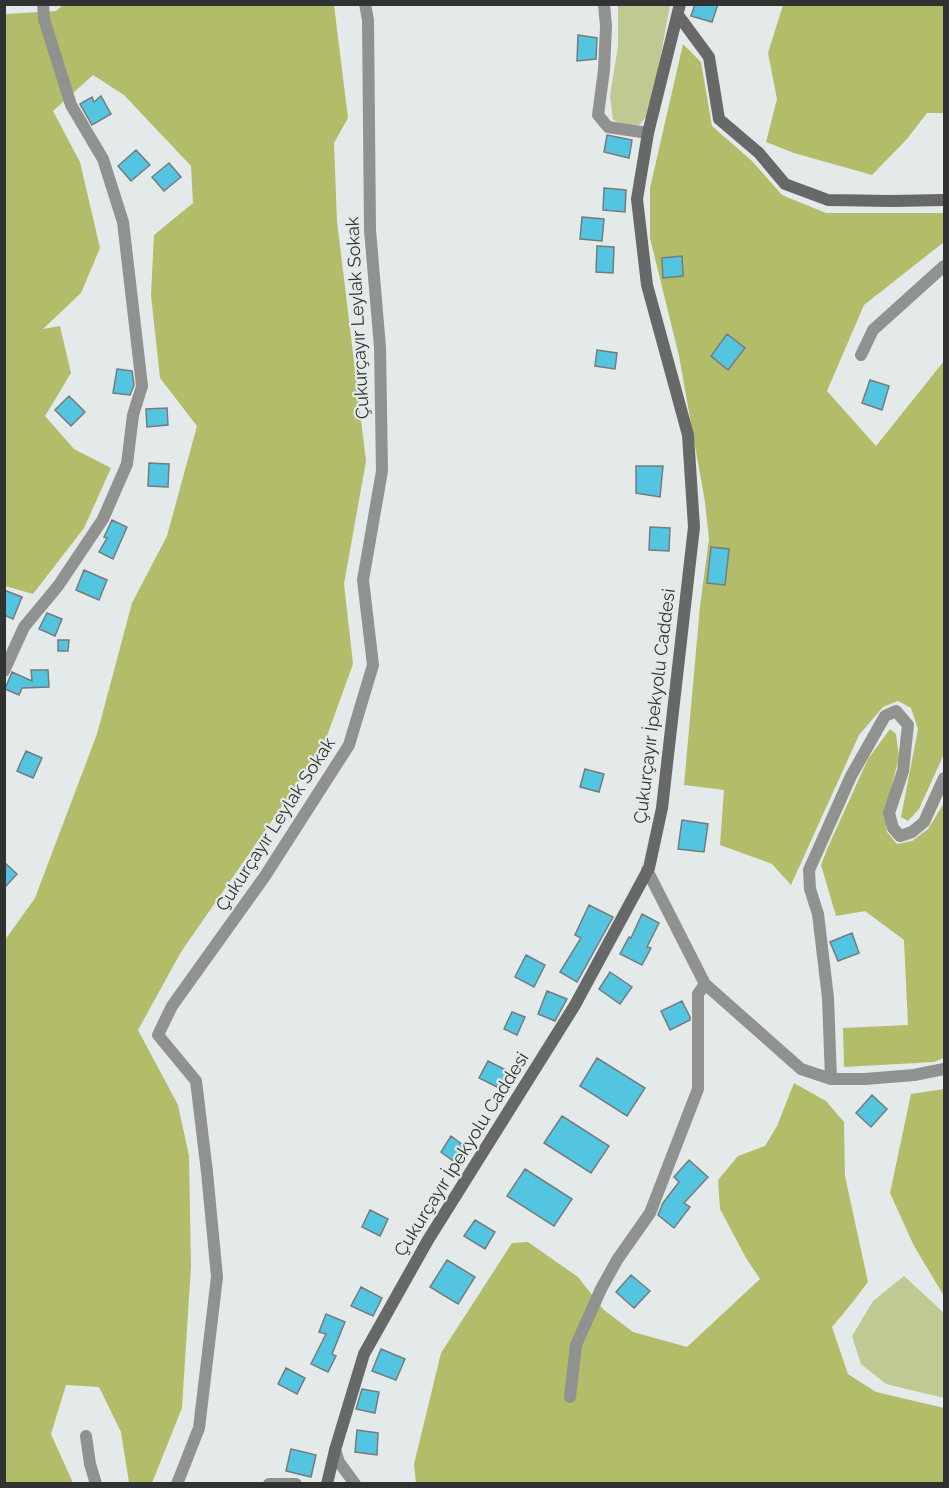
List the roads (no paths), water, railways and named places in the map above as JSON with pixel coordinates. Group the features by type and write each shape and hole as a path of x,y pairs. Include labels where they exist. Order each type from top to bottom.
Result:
{"street":[{"path":"4,671 24,627 58,586 103,519 127,464 133,416 142,386 123,222 103,159 71,105 44,19 43,4"},
{"name":"Çukurçayır Leylak Sokak","path":"177,1484 199,1428 217,1277 196,1081 158,1035 172,1006 265,876 349,745 373,665 363,580 382,471 381,370 370,230 368,20 365,4"},
{"path":"604,4 606,26 604,70 597,115 608,127 648,133"},
{"path":"681,8 709,57 719,119 759,153 785,184 828,200 945,200"},
{"name":"Çukurçayır İpekyolu Caddesi","path":"327,1484 364,1354 428,1240 575,1005 647,870 662,808 694,527 688,435 647,285 637,200 648,133 681,8"},
{"path":"861,355 873,330 945,266"},
{"path":"831,1079 828,998 818,914 810,889 809,870 851,776 885,716 896,711 908,725 903,771 889,813 893,828 900,836 912,832 924,822 945,778"},
{"path":"647,870 705,984 801,1069 831,1079 914,1075 945,1069"},
{"path":"570,1397 576,1345 601,1289 617,1260 650,1213 698,1089 698,994 705,984"},
{"path":"86,1436 96,1484"},
{"path":"335,1450 339,1462 355,1484"},
{"path":"269,1484 296,1484"}]}
